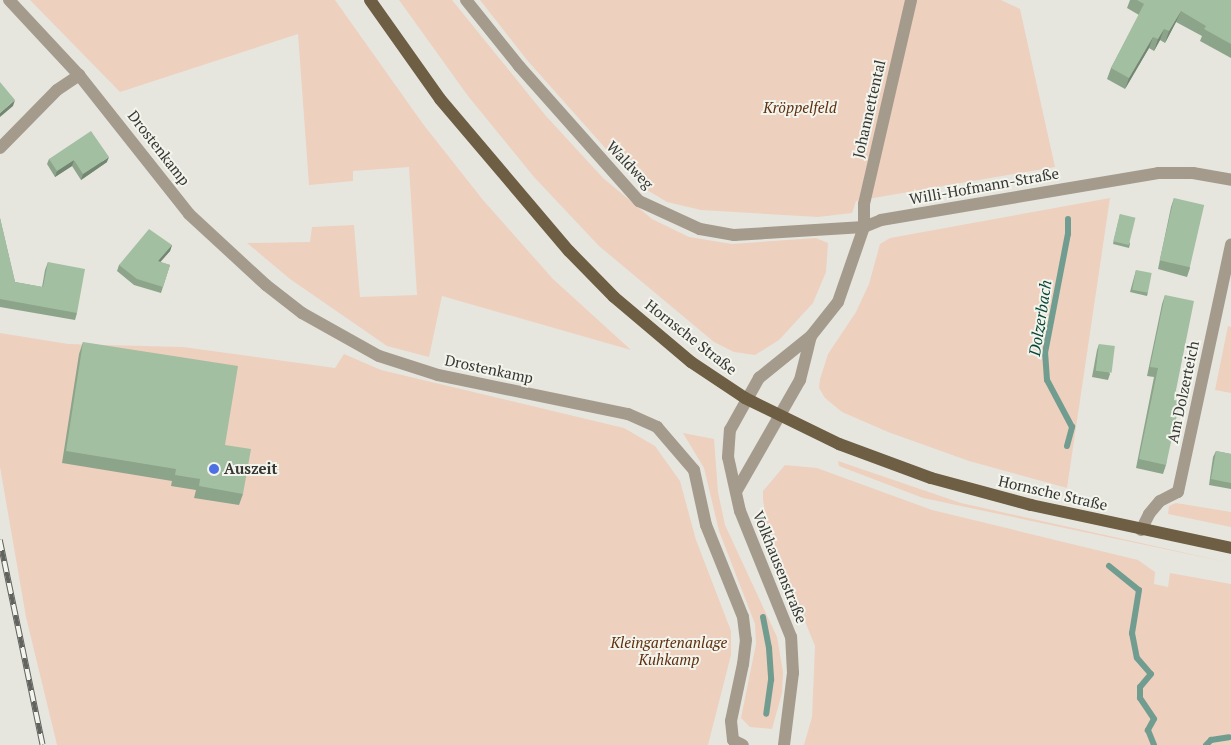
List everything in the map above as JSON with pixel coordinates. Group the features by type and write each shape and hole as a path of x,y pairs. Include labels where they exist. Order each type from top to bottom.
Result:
{"main road":[{"name":"Hornsche Straße","path":"370,0 440,99 569,251 614,297 691,362 745,398 779,416 854,450 940,480 1031,506 1231,548"}],"street":[{"name":"Drostenkamp","path":"9,0 79,75 189,214 266,285 302,312 379,356 438,375 628,414 657,427 676,446 694,470 706,525 743,618 744,656 731,721 733,740 743,745"},
{"name":"Waldweg","path":"466,0 519,66 639,201 700,229 734,235 864,227"},
{"name":"Johannettental","path":"864,227 864,204 911,0"},
{"path":"0,148 57,90 79,75"},
{"name":"Willi-Hofmann-Straße","path":"864,227 881,220 1158,173 1193,173 1231,180"},
{"path":"745,398 759,378 811,336 841,295 864,227"},
{"name":"Am Dolzerteich","path":"1141,530 1149,514 1160,501 1178,492 1231,245"},
{"path":"737,490 800,380 811,336"},
{"name":"Volkhausenstraße","path":"745,398 730,430 728,456 737,490 740,512 791,637 793,673 784,745"}],"green space":[{"path":"30,0 335,0 423,124 483,200 553,279 631,350 442,296 429,357 387,346 290,279 247,243 310,242 312,227 354,225 360,297 417,295 409,167 353,171 353,181 309,185 298,34 120,92"},
{"path":"399,0 452,0 546,116 603,178 652,219 689,237 732,244 816,238 828,243 826,272 813,303 779,340 755,355 734,352 714,342 599,246 534,177 468,96"},
{"name":"Kröppelfeld","path":"480,0 1001,0 1020,9 1055,167 856,201 852,213 818,217 701,210 667,202 647,190 606,149 527,60"},
{"path":"1110,198 1067,488 969,461 888,432 842,412 825,398 819,388 828,354 856,312 869,284 880,244 890,238"},
{"path":"1228,326 1231,327 1231,393 1215,390"},
{"name":"Kleingartenanlage Kuhkamp","path":"0,333 68,344 183,347 335,368 344,354 381,370 624,428 655,446 680,481 696,540 731,631 731,655 708,745 57,745 26,617 0,467"},
{"path":"683,433 714,439 718,492 725,525 777,637 783,672 782,693 772,729 750,727 741,718 756,644 755,624 719,531 704,468"},
{"path":"838,461 961,503 1231,563 923,498 839,466"},
{"path":"785,465 817,468 932,510 1138,560 1155,572 1154,584 1168,587 1170,573 1231,584 1231,745 804,745 812,717 815,646 767,528 763,499 763,491"},
{"path":"1176,503 1231,512 1231,527 1168,514 1169,506"}],"building":[{"path":"1137,0 1231,0 1231,44 1204,29 1206,26 1181,11 1169,31 1164,29 1158,39 1153,37 1129,78 1111,68 1144,4"},
{"path":"0,82 15,100 0,113"},
{"path":"91,131 109,157 83,174 74,160 57,171 49,159"},
{"path":"1174,198 1204,205 1190,267 1160,260"},
{"path":"1120,214 1136,218 1129,245 1113,241"},
{"path":"0,218 15,282 43,287 48,262 85,269 77,313 0,299"},
{"path":"149,229 172,245 158,261 170,265 163,287 137,279 119,265"},
{"path":"1136,270 1152,273 1148,293 1132,290"},
{"path":"1165,295 1194,301 1174,400 1180,401 1166,465 1139,459 1158,368 1150,367"},
{"path":"83,342 238,366 225,445 251,449 243,494 199,486 200,479 175,475 176,469 66,451"},
{"path":"1099,344 1115,346 1112,373 1096,371"},
{"path":"1216,451 1231,454 1231,483 1211,479"}],"waterway":[{"name":"Dolzerbach","path":"1067,446 1072,427 1047,380 1045,353 1068,234 1068,219"},
{"name":"Dolzerbach","path":"1109,566 1139,590 1132,633 1137,658 1151,674 1140,687 1140,698 1154,719 1148,730 1154,745"},
{"path":"763,617 769,648 771,680 766,714"},
{"path":"1206,745 1211,740 1229,737"}],"railway":[{"path":"0,540 43,745"}],"place":[{"name":"Auszeit","path":"214,469"}]}
